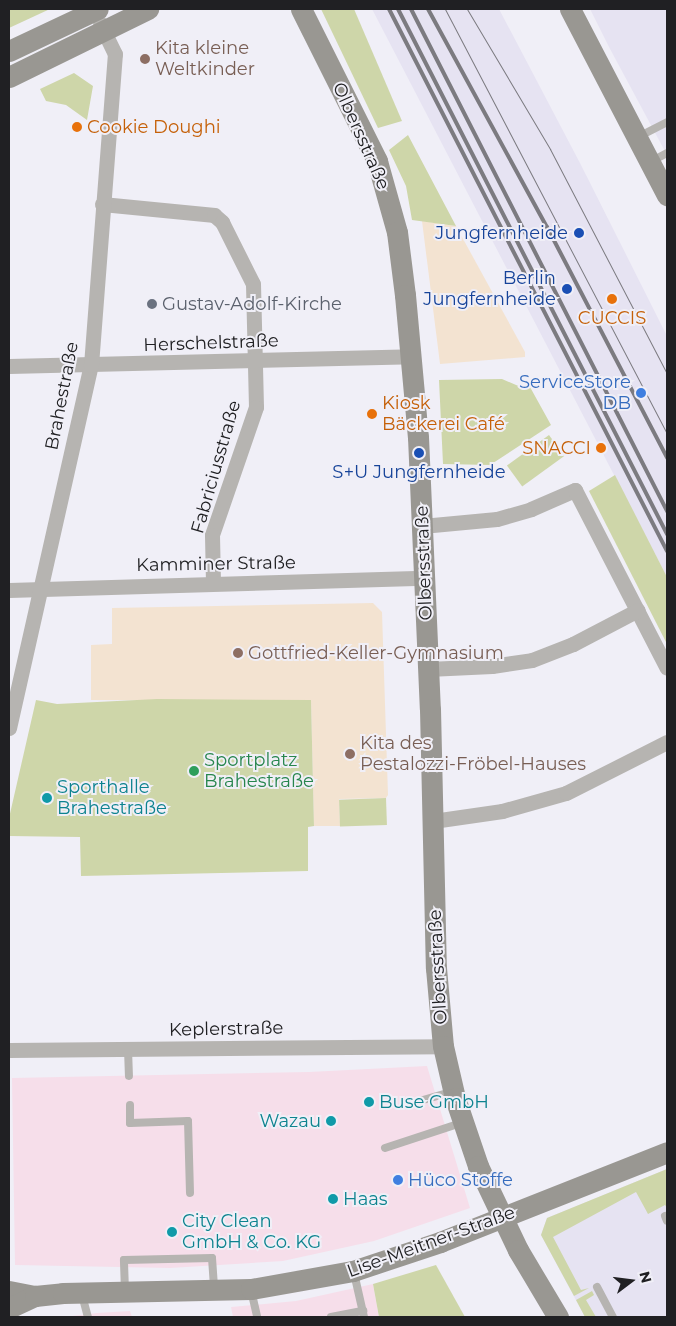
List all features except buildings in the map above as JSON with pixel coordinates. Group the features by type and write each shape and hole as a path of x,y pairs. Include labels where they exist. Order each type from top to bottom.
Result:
{"main road":[{"path":"9,78 148,9"},
{"name":"Olbersstraße","path":"301,9 377,161 397,232 413,356 428,669 436,968 443,1046 463,1122 478,1166 502,1218 558,1317"},
{"path":"570,9 637,138 659,157 667,195"},
{"path":"9,51 96,10"},
{"name":"Lise-Meitner-Straße","path":"9,1291 34,1296 81,1292 251,1289 353,1271 502,1218 667,1152"},
{"name":"Lise-Meitner-Straße","path":"9,1308 34,1296"}],"street":[{"name":"Brahestraße","path":"9,728 91,365 115,54 96,10"},
{"name":"Fabriciusstraße","path":"102,204 203,212 218,218 254,284 256,360 254,418 212,534 213,583"},
{"name":"Herschelstraße","path":"9,366 413,356"},
{"path":"422,526 497,519 531,510 575,490 667,668"},
{"name":"Kamminer Straße","path":"9,590 424,578"},
{"path":"428,669 492,666 532,660 573,644 638,610"},
{"path":"432,822 502,811 566,793 667,742"},
{"name":"Keplerstraße","path":"9,1050 443,1046"}],"lane":[{"path":"637,138 667,122"},
{"path":"128,1049 129,1076"},
{"path":"416,1102 454,1091"},
{"path":"130,1105 130,1123 188,1122 190,1193"},
{"path":"384,1148 463,1122"},
{"path":"125,1292 124,1260 212,1258 214,1291"},
{"path":"331,1317 363,1314 353,1271"},
{"path":"597,1287 614,1317"},
{"path":"251,1289 257,1317"},
{"path":"81,1292 88,1317"}],"shaded area":[{"path":"372,9 499,9 581,165 667,336 667,577"},
{"path":"590,9 667,9 667,155 609,47"},
{"path":"422,221 456,226 525,352 525,357 440,364"},
{"name":"Gottfried-Keller-Gymnasium","path":"373,603 382,612 388,795 386,798 339,799 340,826 314,826 311,701 91,700 91,645 112,644 112,608"},
{"path":"427,1066 470,1208 374,1241 283,1261 170,1268 15,1265 12,1078 309,1072"},
{"path":"667,1169 667,1317 585,1317 541,1235 547,1218"},
{"path":"373,1284 379,1317 233,1317 231,1307 296,1301"},
{"path":"130,1311 132,1317 64,1317 97,1313"}],"green space":[{"path":"9,9 50,9 9,28"},
{"path":"321,9 354,9 402,121 378,128"},
{"path":"74,73 93,86 87,120 66,105 46,101 40,89"},
{"path":"408,135 456,226 412,220 406,186 389,150"},
{"path":"502,379 523,388 530,387 551,425 490,465 443,464 439,380"},
{"path":"549,435 564,456 522,487 507,466"},
{"path":"615,475 667,577 667,644 589,491"},
{"path":"157,699 311,700 314,826 308,827 308,871 81,876 80,837 9,836 9,818 36,700 57,704"},
{"path":"386,798 387,825 340,827 339,800"},
{"path":"667,1169 667,1208 665,1205 648,1214 636,1192 553,1237 581,1290 589,1288 574,1296 541,1235 547,1218"},
{"path":"436,1265 465,1317 379,1317 373,1284"},
{"path":"592,1291 594,1295 586,1300 596,1317 585,1317 576,1300"}],"tram line":[{"path":"445,9 667,433"},
{"path":"467,9 550,149 667,374"}],"railway":[{"path":"389,9 667,551"},
{"path":"398,9 667,534"},
{"path":"411,9 667,511"},
{"path":"428,9 547,227 667,458"}],"place":[{"name":"Kita kleine Weltkinder","path":"145,59"},
{"name":"Cookie Doughi","path":"77,127"},
{"name":"Jungfernheide","path":"579,233"},
{"name":"Berlin Jungfernheide","path":"567,289"},
{"name":"CUCCIS","path":"612,299"},
{"name":"Gustav-Adolf-Kirche","path":"152,304"},
{"name":"ServiceStore DB","path":"641,393"},
{"name":"Kiosk Bäckerei Café","path":"372,414"},
{"name":"SNACCI","path":"601,448"},
{"name":"S+U Jungfernheide","path":"419,453"},
{"name":"Gottfried-Keller-Gymnasium","path":"238,653"},
{"name":"Kita des Pestalozzi-Fröbel-Hauses","path":"350,754"},
{"name":"Sportplatz Brahestraße","path":"194,771"},
{"name":"Sporthalle Brahestraße","path":"47,798"},
{"name":"Buse GmbH","path":"369,1102"},
{"name":"Wazau","path":"331,1121"},
{"name":"Hüco Stoffe","path":"398,1180"},
{"name":"Haas","path":"333,1199"},
{"name":"City Clean GmbH & Co. KG","path":"172,1232"}]}
